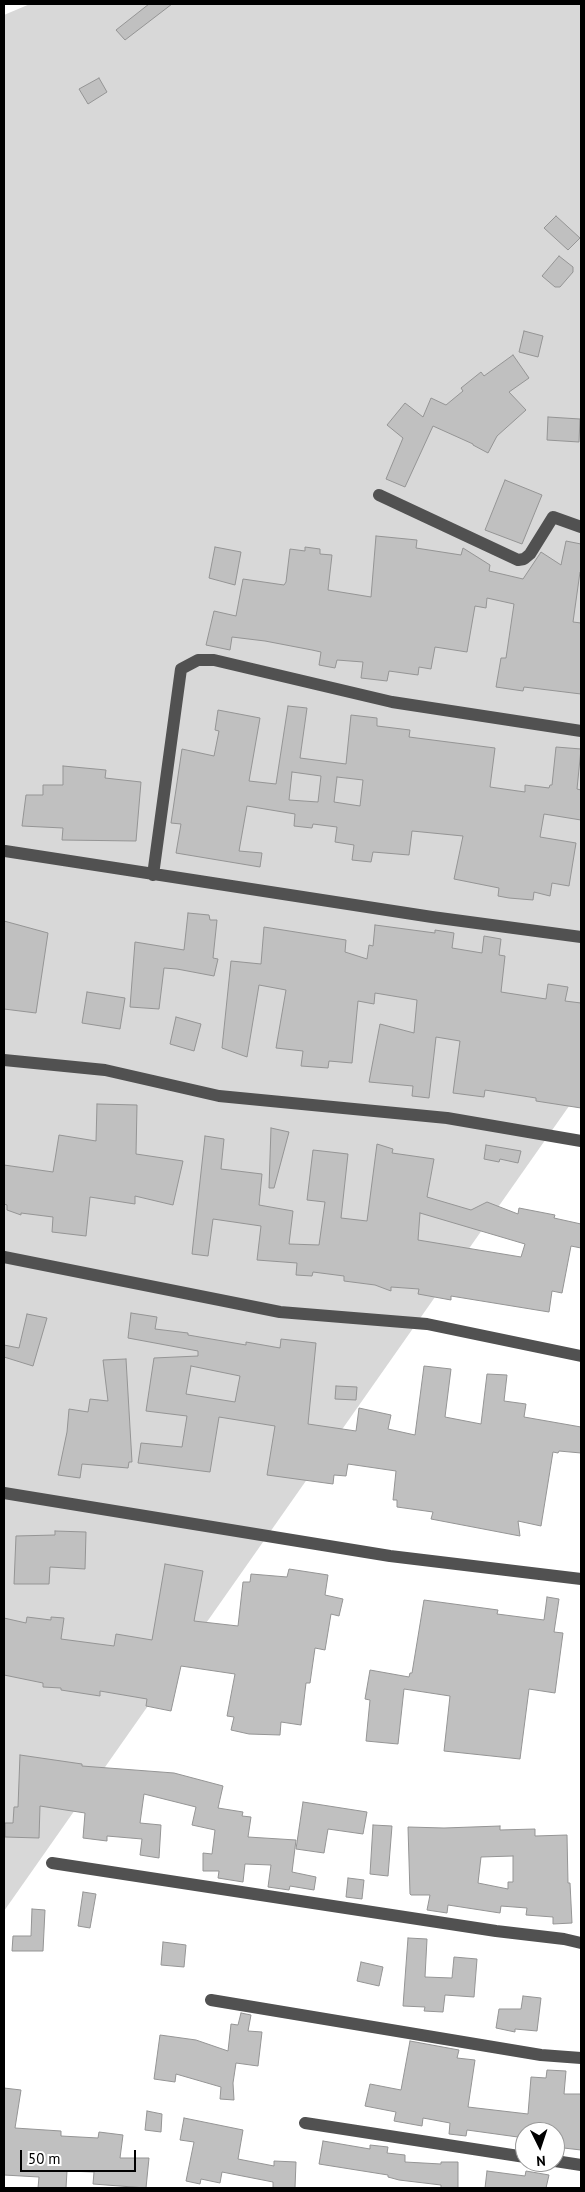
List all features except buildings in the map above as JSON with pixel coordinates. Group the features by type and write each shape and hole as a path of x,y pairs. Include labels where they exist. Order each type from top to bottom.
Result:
{"street":[{"path":"379,496 518,560 524,559 530,554 553,517 581,527"},
{"path":"153,875 181,669 198,660 214,660 392,702 581,731"},
{"path":"6,851 153,875 581,937"},
{"path":"4,1060 105,1070 219,1096 447,1118 581,1141"},
{"path":"4,1257 280,1312 427,1324 581,1356"},
{"path":"4,1493 390,1556 581,1580"},
{"path":"52,1863 581,1943"},
{"path":"211,2000 541,2055 581,2058"},
{"path":"305,2123 515,2154"},
{"path":"565,2163 581,2165"}],"shaded area":[{"path":"30,4 581,4 581,1089 4,1911 4,15"}]}
